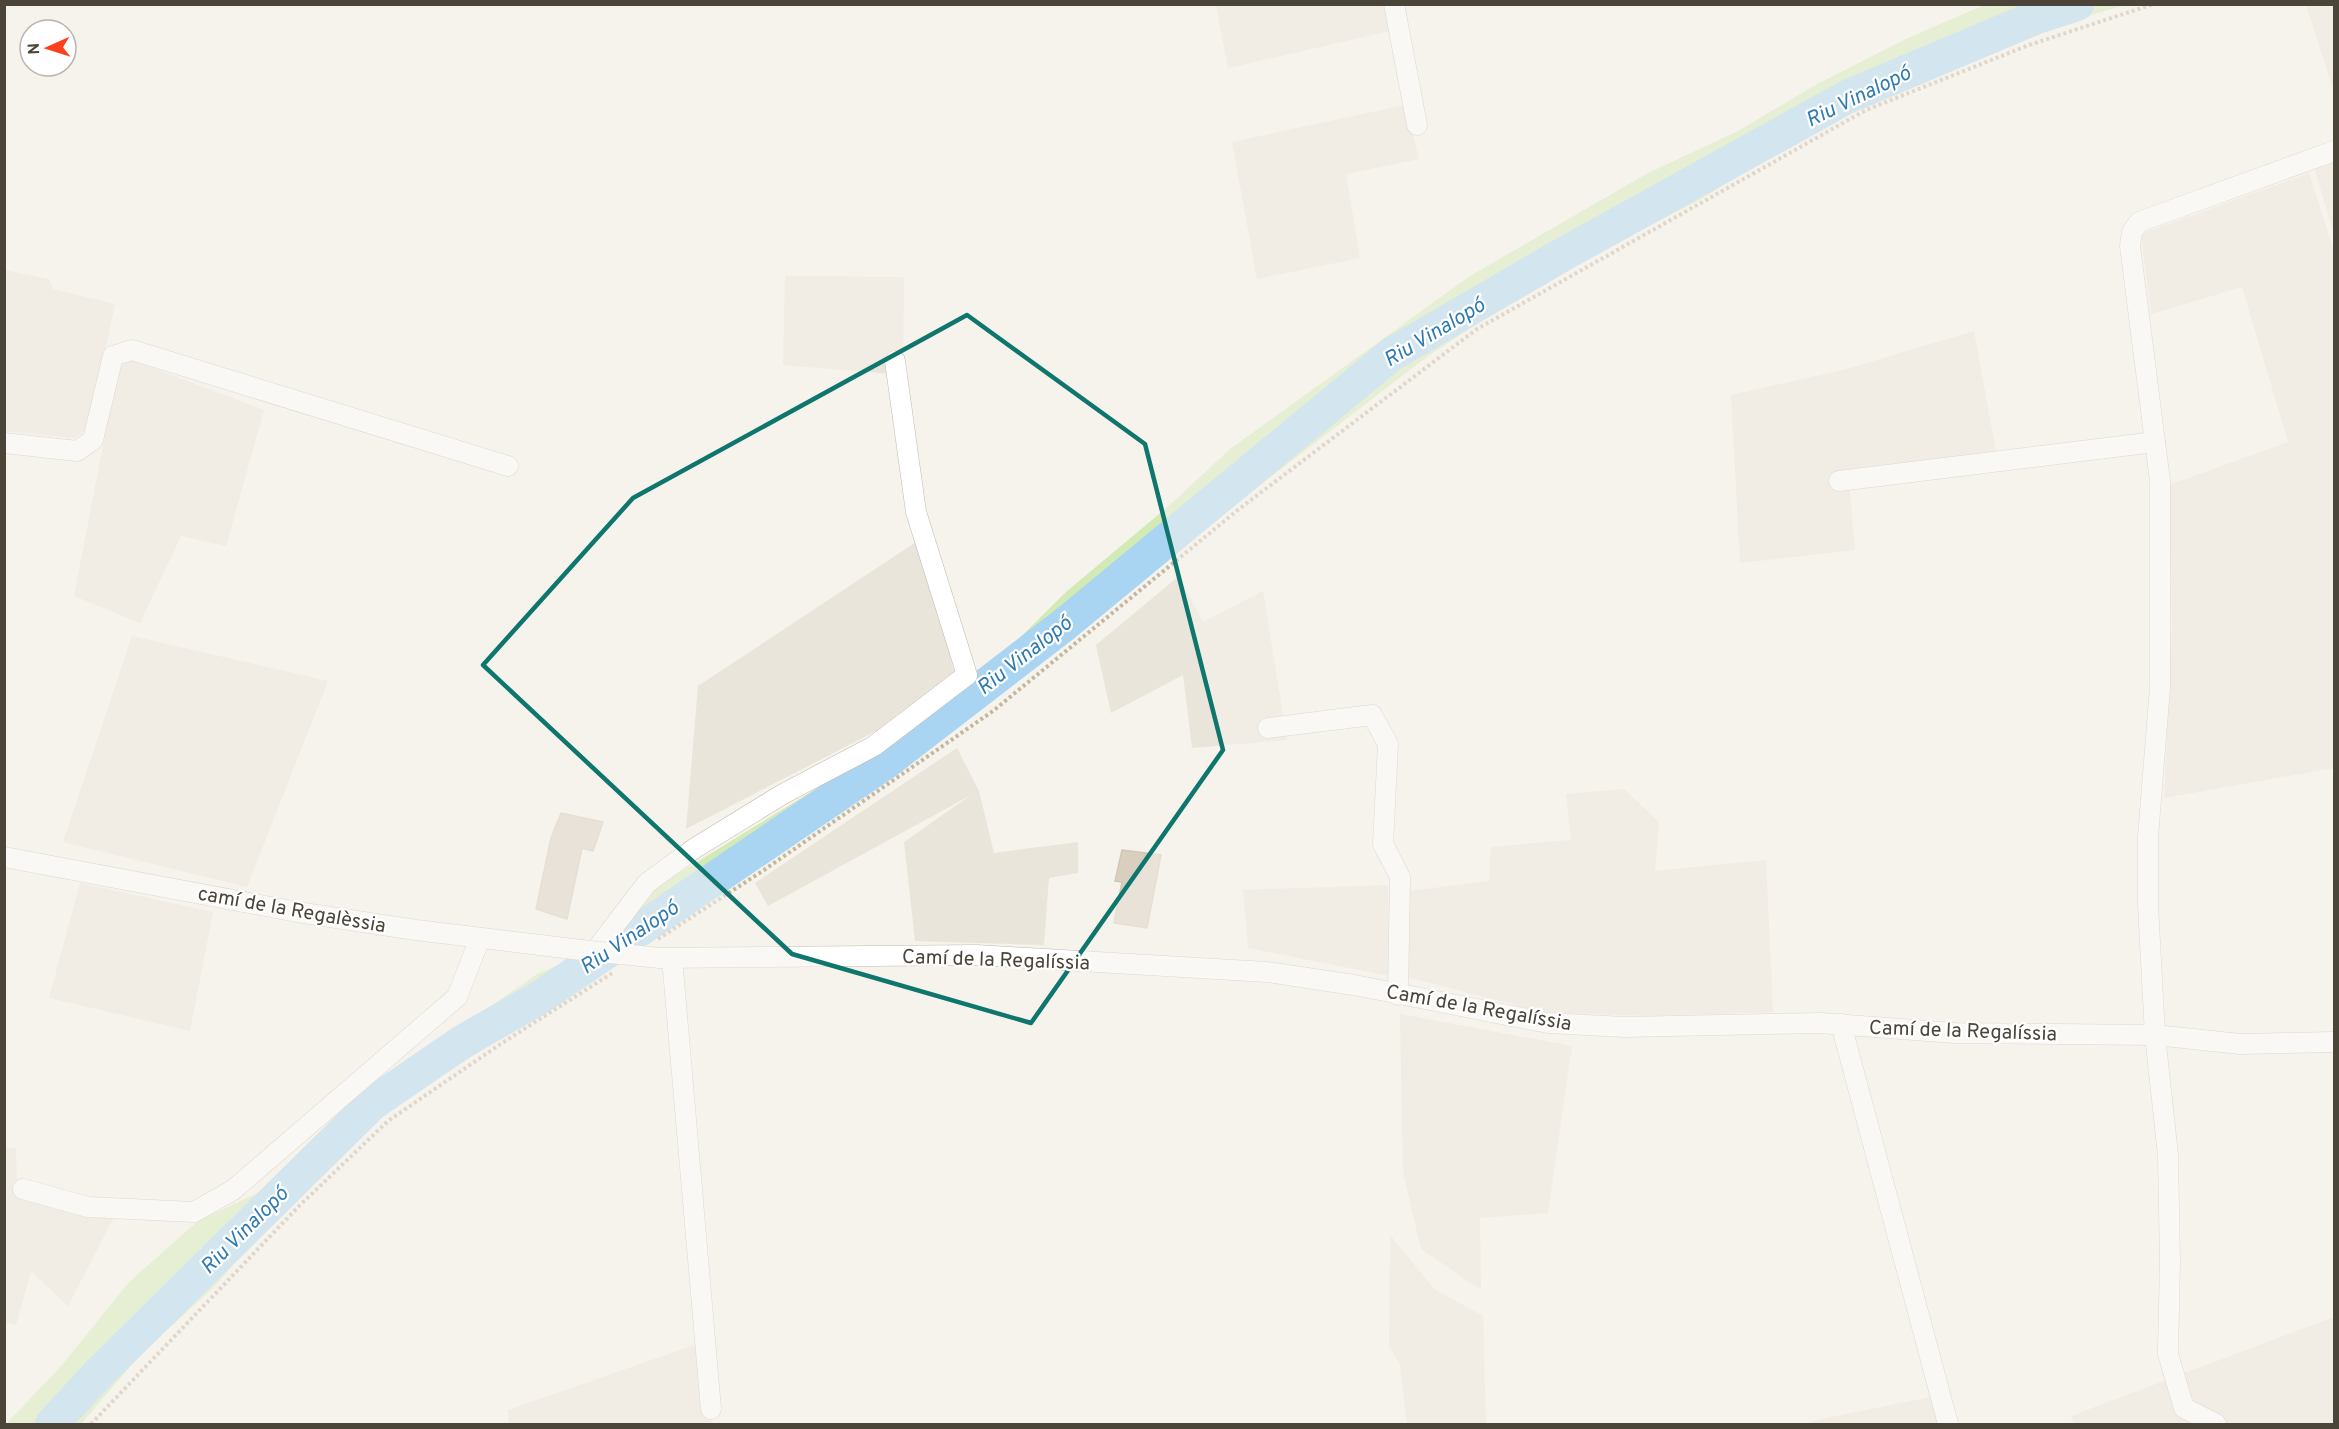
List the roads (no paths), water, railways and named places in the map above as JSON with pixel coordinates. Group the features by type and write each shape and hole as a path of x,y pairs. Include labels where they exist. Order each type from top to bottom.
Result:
{"street":[{"path":"1394,4 1417,125"},
{"path":"2216,1425 2184,1408 2168,1354 2170,1260 2168,1155 2155,1035 2148,837 2160,687 2160,481 2130,246 2132,232 2139,222 2334,151"},
{"path":"4,443 78,451 93,440 113,356 132,350 508,466"},
{"path":"588,951 647,883 695,849 783,794 874,746 967,675 916,512 895,361"},
{"path":"1839,481 2155,442"},
{"path":"1268,728 1372,715 1388,744 1383,844 1400,877 1398,994"},
{"name":"camí de la Regalèssia","path":"4,857 297,912 588,951"},
{"path":"23,1189 88,1207 194,1212 224,1196 299,1135 457,997 480,938"},
{"name":"Camí de la Regalíssia","path":"588,951 655,954 976,955 1267,972 1548,1023 1623,1027 1841,1024 1955,1033 2155,1035 2240,1044 2334,1042"},
{"path":"655,954 711,1409"},
{"path":"1841,1024 1948,1425"}],"waterway":[{"name":"Riu Vinalopó","path":"52,1424 100,1372 373,1103 462,1042 539,998 886,762 1065,624 1392,354 1560,256 1847,97 2037,17 2077,4"}]}
